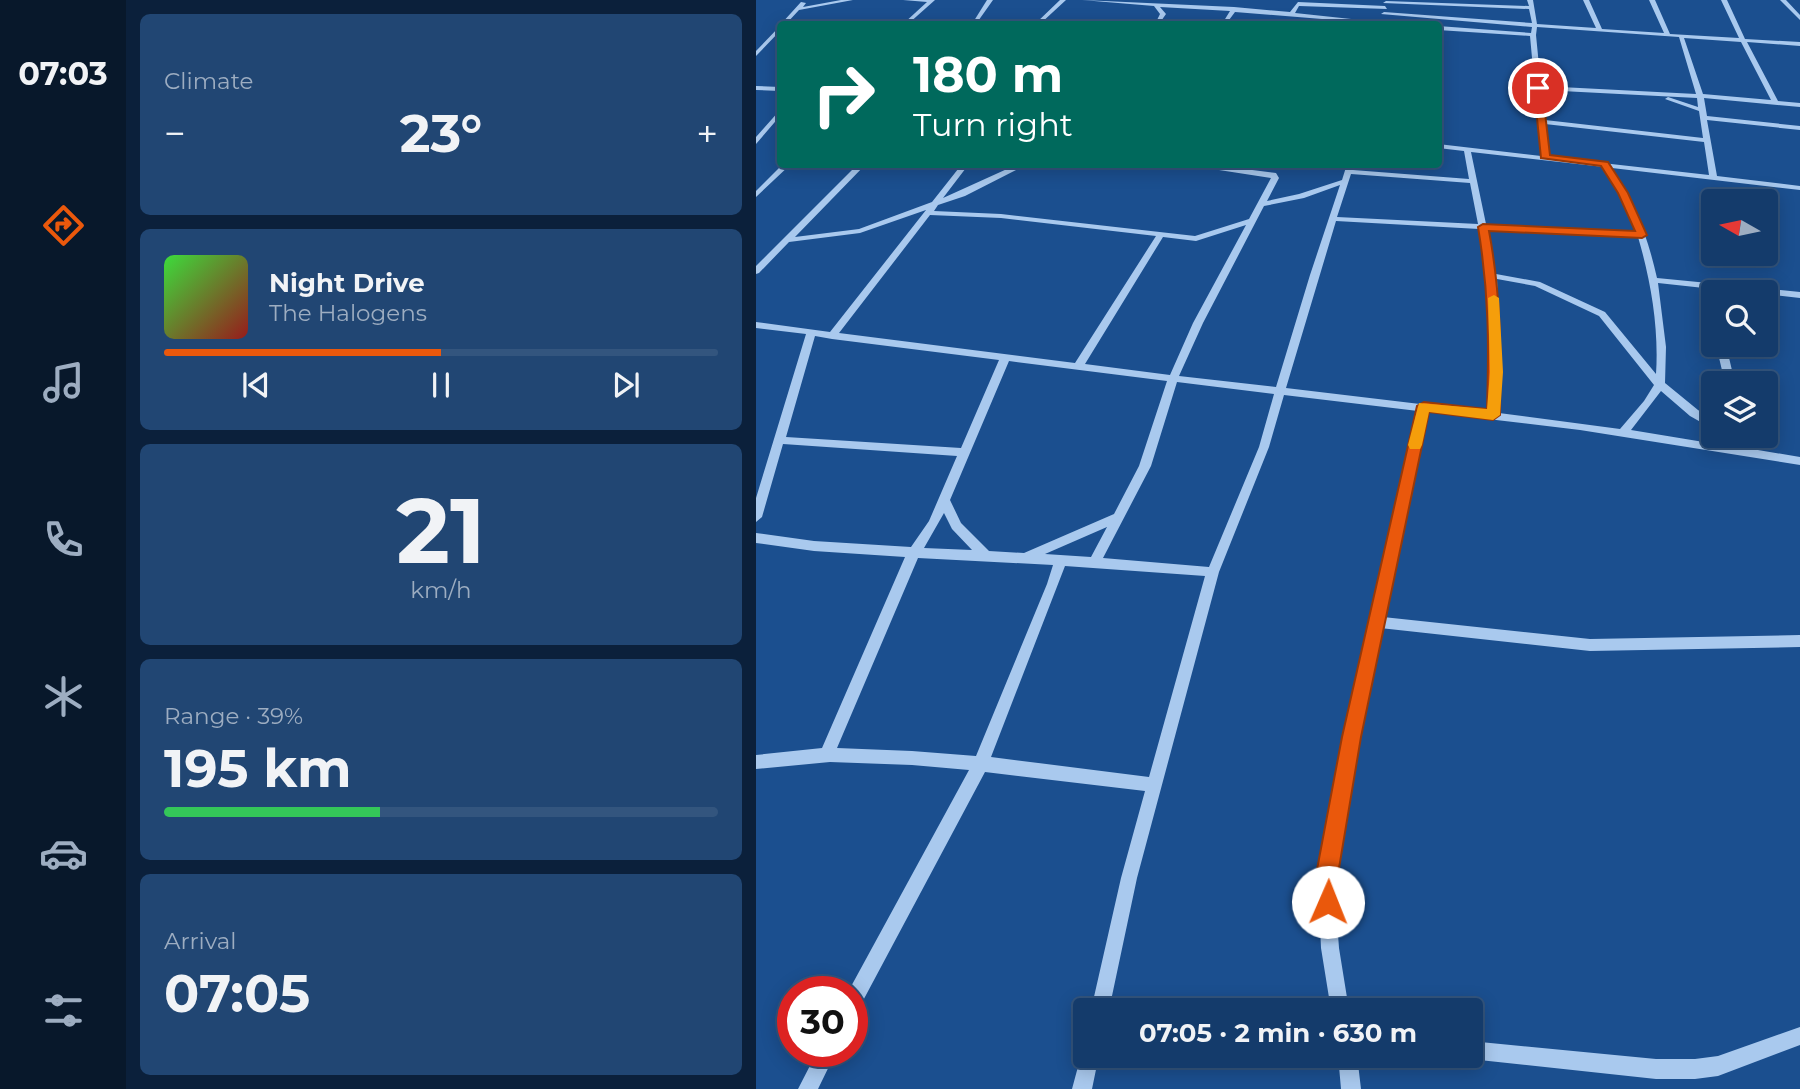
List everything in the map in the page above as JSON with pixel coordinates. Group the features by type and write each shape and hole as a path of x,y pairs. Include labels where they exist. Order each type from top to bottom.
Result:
{"street":[{"path":"787,21 806,0"},
{"path":"798,9 850,0"},
{"path":"906,0 932,0"},
{"path":"908,21 932,0"},
{"path":"976,21 990,0"},
{"path":"1040,21 1063,0"},
{"path":"1085,0 1234,9 1355,21"},
{"path":"1530,0 1535,26 1533,35 1545,158"},
{"path":"1586,0 1600,30"},
{"path":"1652,0 1668,35"},
{"path":"1724,0 1736,29 1753,54 1775,102"},
{"path":"1783,0 1797,11 1800,18"},
{"path":"1291,14 1298,4 1531,8"},
{"path":"1156,5 1163,14 1159,21"},
{"path":"1386,6 1447,18 1800,44"},
{"path":"1226,21 1234,9"},
{"path":"1442,22 1447,18"},
{"path":"1442,26 1533,35"},
{"path":"756,54 777,32"},
{"path":"1681,36 1700,96 1713,177"},
{"path":"756,88 777,89"},
{"path":"1538,88 1700,96 1800,105"},
{"path":"1651,93 1703,114 1800,128"},
{"path":"756,142 777,116"},
{"path":"1542,122 1706,139"},
{"path":"1442,147 1800,188"},
{"path":"1466,150 1492,276 1496,372 1493,415"},
{"path":"1605,164 1623,193 1642,235 1655,280 1662,362 1660,384 1623,432"},
{"path":"756,195 784,168"},
{"path":"756,271 859,168"},
{"path":"832,337 963,168"},
{"path":"789,240 860,231 936,204 1018,168"},
{"path":"1094,563 1145,466 1172,379 1250,221 1275,178 1273,175 1216,168"},
{"path":"1261,204 1301,196 1348,172 1472,181"},
{"path":"1103,998 1129,878 1213,572 1264,447 1314,275 1348,172"},
{"path":"756,178 773,179"},
{"path":"929,213 1001,216 1196,239 1250,221"},
{"path":"1334,219 1642,235"},
{"path":"1078,367 1161,234"},
{"path":"1492,276 1537,284 1602,314 1660,384 1701,418"},
{"path":"1655,280 1701,284"},
{"path":"1778,293 1800,295"},
{"path":"756,325 832,337 1172,379 1701,440"},
{"path":"756,517 811,334"},
{"path":"827,754 913,554 934,523 944,502 1005,358"},
{"path":"1338,998 1326,880 1375,622 1424,406"},
{"path":"778,440 963,452"},
{"path":"1759,448 1800,460"},
{"path":"944,502 956,526 986,556"},
{"path":"1023,558 1118,517"},
{"path":"756,538 812,547 1023,558 1213,572"},
{"path":"867,976 981,763 1049,595 1059,561"},
{"path":"1375,622 1590,645 1800,640"},
{"path":"756,762 827,754 981,763 1155,785"},
{"path":"1483,1051 1656,1069 1695,1069 1718,1066 1800,1036"},
{"path":"808,1089 819,1067"},
{"path":"1082,1089 1087,1068"},
{"path":"1349,1068 1352,1089"}],"slow traffic":[{"path":"1415,445 1424,406 1493,415 1496,372 1494,298"}],"route":[{"path":"1328,902 1326,880 1351,737 1424,406 1493,415 1496,321 1492,276 1483,227 1642,235 1623,193 1605,164 1545,158 1538,88"}]}
